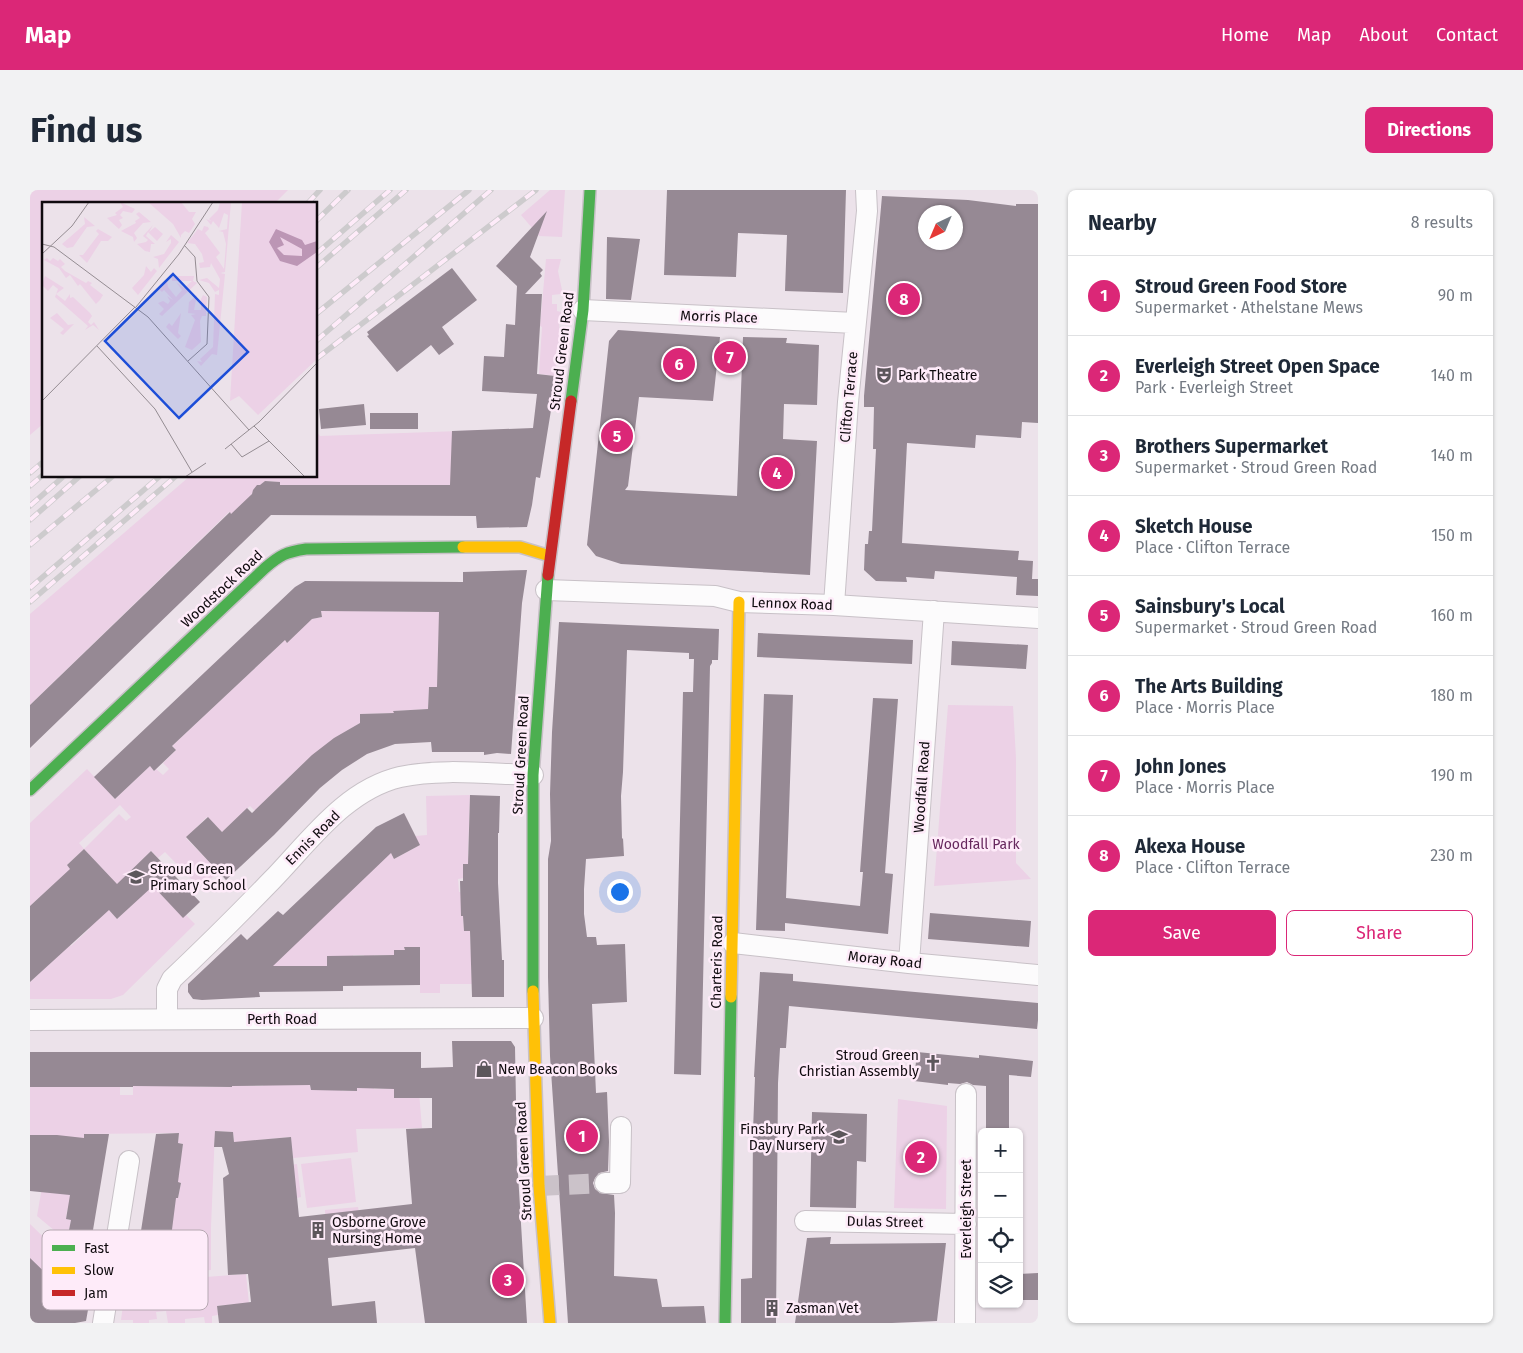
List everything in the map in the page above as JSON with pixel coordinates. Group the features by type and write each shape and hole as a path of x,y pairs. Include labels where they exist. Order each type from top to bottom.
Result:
{"main road":[{"name":"Stroud Green Road","path":"550,1323 539,1186 532,896 533,775 546,590 583,310 590,190"},
{"name":"Woodstock Road","path":"30,790 265,568 288,552 325,548 504,546 520,547 550,556"},
{"name":"Charteris Road","path":"725,1323 739,602"}],"street":[{"name":"Clifton Terrace","path":"834,605 848,402 867,211 866,190"},
{"name":"Morris Place","path":"583,310 855,323"},
{"name":"Lennox Road","path":"546,590 715,596 739,602 834,605 1038,618"},
{"name":"Woodfall Road","path":"909,963 934,611"},
{"name":"Ennis Road","path":"167,1019 167,989 172,979 233,920 341,809 357,797 385,782 428,772 533,775"},
{"name":"Moray Road","path":"733,943 909,963 1038,975"},
{"name":"Perth Road","path":"30,1020 534,1018"},
{"name":"Everleigh Street","path":"965,1323 966,1094"},
{"path":"604,1183 620,1183 621,1127"},
{"path":"118,1230 129,1161"},
{"name":"Dulas Street","path":"805,1221 966,1224"},
{"path":"103,1323 105,1310"}],"green space":[{"path":"30,190 288,190 276,202 42,202 42,425 30,435"},
{"path":"550,190 565,190 562,237 539,236 521,215"},
{"path":"546,259 561,259 558,271 562,290 561,294 552,295 552,304 557,304 557,311 561,312 559,323 560,337 555,356 557,375 555,376 539,374 542,327 540,326"},
{"path":"487,430 450,490 446,485 280,485 279,482 265,481 234,517 229,512 30,705 30,614 188,478 318,478 318,434 320,436"},
{"path":"320,608 346,611 439,612 469,688 429,687 428,709 360,714 360,723 304,763 255,811 250,806 222,832 207,817 186,838 220,873 198,886 165,852 158,858 151,851 135,867 183,917 186,915 195,924 123,995 111,999 30,999 30,982 89,929 84,924 105,905 117,919 134,903 84,849 67,865 74,872 51,887 30,906 30,823 87,769 115,799 150,766 154,771 156,769 163,775 169,769 163,763 176,750 172,746 285,640 287,642 312,619 322,617","holes":["120,805 131,817 126,821 119,814 84,849 79,843"]},
{"name":"Woodfall Park","path":"948,705 1013,706 1016,758 1016,863 1031,879 934,886"},
{"path":"470,795 468,855 471,864 463,864 464,878 458,879 459,892 470,892 461,916 463,916 464,931 470,931 472,984 440,984 440,993 420,993 420,947 405,947 405,950 394,950 394,955 374,955 374,960 365,960 364,955 353,955 353,961 327,956 327,966 268,967 386,843 394,859 420,845 415,836 427,835 426,796"},
{"path":"133,1077 200,1077 200,1087 232,1087 232,1077 247,1077 248,1086 263,1086 264,1077 280,1085 310,1085 311,1090 341,1088 342,1091 357,1091 357,1079 374,1079 374,1089 394,1088 394,1098 419,1092 422,1128 356,1129 358,1152 293,1158 290,1137 249,1141 241,1205 233,1132 215,1131 211,1270 208,1270 208,1230 167,1230 171,1197 178,1198 181,1183 173,1181 174,1176 179,1176 180,1168 175,1166 182,1152 183,1144 178,1143 179,1133 85,1134 69,1195 74,1196 67,1211 66,1219 71,1220 69,1230 54,1230 37,1216 51,1135 30,1135 30,1087 103,1087 120,1078 120,1095 133,1095"},
{"path":"898,1099 947,1106 946,1209 894,1208"},
{"path":"351,1158 356,1202 307,1208 301,1164"},
{"path":"297,1164 301,1197 297,1198 289,1165"},
{"path":"358,1207 360,1218 325,1214 325,1210"},
{"path":"30,1224 42,1236 42,1272 30,1261"},
{"path":"246,1274 251,1323 236,1304 217,1306 218,1315 212,1316 212,1323 205,1323 204,1317 185,1319 185,1323 168,1323 166,1311 156,1312 157,1319 149,1320 149,1323 133,1323 133,1320 121,1320 122,1310 208,1310 208,1277"}],"building":[{"path":"667,190 846,190 843,293 785,291 787,235 738,233 736,277 664,275"},
{"path":"882,196 968,200 1016,206 1016,204 1038,204 1038,423 1022,422 1021,438 976,435 975,448 907,443 902,543 1019,551 1018,560 1033,561 1032,579 1038,579 1038,596 1016,595 1017,577 935,571 934,579 906,577 907,582 876,581 864,570 865,544 868,544 869,531 872,531 876,449 873,449 874,407 864,407"},
{"path":"547,211 530,257 543,270 540,273 542,276 525,294 542,294 537,374 555,376 540,478 536,477 527,527 477,528 476,516 271,515 30,748 30,705 230,512 231,514 252,494 257,485 265,481 280,482 280,485 450,485 452,431 533,428 537,394 482,391 484,356 504,357 506,324 515,325 517,286 496,266"},
{"path":"607,237 640,239 631,300 606,299"},
{"path":"452,268 477,300 442,327 454,344 439,355 431,345 397,372 367,336 369,335 367,332"},
{"path":"618,330 720,337 713,401 639,397 628,486 625,490 737,496 743,337 787,338 786,343 819,345 817,405 784,404 783,439 817,441 810,575 621,564 596,556 587,545 609,341"},
{"path":"364,404 366,425 321,429 319,409"},
{"path":"370,413 418,413 418,429 370,429"},
{"path":"527,570 522,603 511,754 497,753 484,755 484,752 432,752 431,742 395,744 367,754 342,770 320,788 226,880 186,837 208,817 222,832 247,808 252,813 312,755 334,738 360,723 360,714 428,709 429,687 437,687 439,612 321,611 322,617 312,619 287,643 285,640 172,746 176,750 154,771 150,766 115,799 94,777 295,587 305,581 463,582 463,572"},
{"path":"559,622 719,629 718,660 712,660 710,666 701,1075 674,1074 683,692 693,692 694,659 689,659 689,653 627,650 621,796 624,856 586,859 584,889 584,914 587,937 596,937 597,945 625,944 627,1002 592,1004 596,1093 607,1092 609,1142 608,1171 599,1173 593,1183 595,1189 600,1193 614,1195 614,1276 657,1279 662,1307 704,1306 706,1323 568,1323 550,1056 548,977 548,859 551,841 550,794"},
{"path":"758,633 913,640 912,664 757,657"},
{"path":"952,641 1028,645 1026,669 951,665"},
{"path":"764,694 793,695 786,898 860,906 863,872 860,872 873,698 898,699 885,873 893,874 888,934 785,923 785,931 756,930"},
{"path":"470,795 500,796 498,883 502,960 504,960 504,997 472,997 470,931 464,931 463,916 461,916 460,881 463,881 463,864 468,864"},
{"path":"404,813 420,845 394,859 391,853 273,966 327,966 327,956 394,955 394,950 405,950 404,947 420,947 420,985 343,986 343,991 259,992 260,997 193,999 188,992 188,984 241,934 247,940 278,911 283,915 376,827"},
{"path":"84,849 117,884 151,851 200,902 183,918 153,886 117,919 109,910 30,982 30,906 70,869 67,865"},
{"path":"930,913 1031,921 1029,947 928,939"},
{"path":"760,972 793,974 793,981 1038,1003 1038,1020 1037,1029 789,1006 786,1048 780,1048 778,1083 776,1323 741,1323 741,1279 752,1278 754,1077"},
{"path":"452,1041 511,1041 515,1047 517,1157 527,1323 425,1323 415,1248 328,1258 332,1306 375,1301 377,1323 219,1323 217,1306 251,1302 248,1274 228,1275 223,1178 229,1174 222,1147 214,1147 215,1131 233,1132 234,1142 291,1137 299,1217 412,1204 406,1129 432,1128 432,1098 394,1098 394,1089 357,1088 357,1091 311,1090 310,1085 30,1087 30,1052 421,1052 421,1068 453,1067"},
{"path":"917,1052 979,1058 979,1055 1033,1061 1031,1077 1009,1075 1009,1128 986,1128 986,1086 973,1085 967,1082 960,1084 948,1083 948,1085 914,1081"},
{"name":"Finsbury Park Day Nursery","path":"812,1112 867,1114 866,1162 857,1161 856,1208 810,1207"},
{"path":"179,1133 178,1143 183,1144 178,1182 181,1183 178,1198 176,1198 172,1230 141,1230 156,1134"},
{"path":"84,1134 109,1134 93,1230 69,1230 71,1220 66,1219 70,1195 30,1191 30,1135 84,1138"},
{"path":"831,1237 830,1244 946,1243 937,1321 795,1323 807,1238"},
{"path":"30,1258 42,1270 42,1310 88,1310 86,1321 75,1323 30,1323"},
{"path":"1038,1273 1038,1300 1023,1300 1023,1274"}],"tunnel":[{"path":"539,1186 605,1183"}],"railway":[{"path":"309,202 320,190"},
{"path":"318,219 348,190"},
{"path":"318,252 390,190"},
{"path":"318,266 406,190"},
{"path":"318,312 469,190"},
{"path":"318,339 491,190"},
{"path":"318,357 536,190"},
{"path":"30,473 42,463"},
{"path":"30,486 42,476"},
{"path":"30,506 62,478"},
{"path":"30,520 78,478"},
{"path":"30,545 111,478"},
{"path":"30,588 158,478"},
{"path":"30,602 174,478"}],"traffic: fast":[{"path":"571,401 583,310 590,190"},
{"path":"30,790 265,568 279,557 293,551 306,549 463,547"},
{"path":"533,991 533,775 548,575"},
{"path":"725,1323 731,997"}],"traffic: slow":[{"path":"463,547 520,547 550,556"},
{"path":"731,997 739,602"},
{"path":"533,991 539,1186 550,1323"}],"traffic: jam":[{"path":"548,575 571,401"}],"place":[{"name":"Akexa House","path":"904,299"},
{"name":"John Jones","path":"730,357"},
{"name":"The Arts Building","path":"679,364"},
{"name":"Park Theatre","path":"884,375"},
{"name":"Sainsbury's Local","path":"617,436"},
{"name":"Sketch House","path":"777,473"},
{"name":"Stroud Green Primary School","path":"136,877"},
{"name":"Stroud Green Christian Assembly","path":"933,1063"},
{"name":"New Beacon Books","path":"484,1069"},
{"name":"Stroud Green Food Store","path":"582,1136"},
{"name":"Finsbury Park Day Nursery","path":"839,1137"},
{"name":"Everleigh Street Open Space","path":"921,1157"},
{"name":"Osborne Grove Nursing Home","path":"318,1230"},
{"name":"Brothers Supermarket","path":"508,1280"},
{"name":"Zasman Vet","path":"772,1308"}]}
